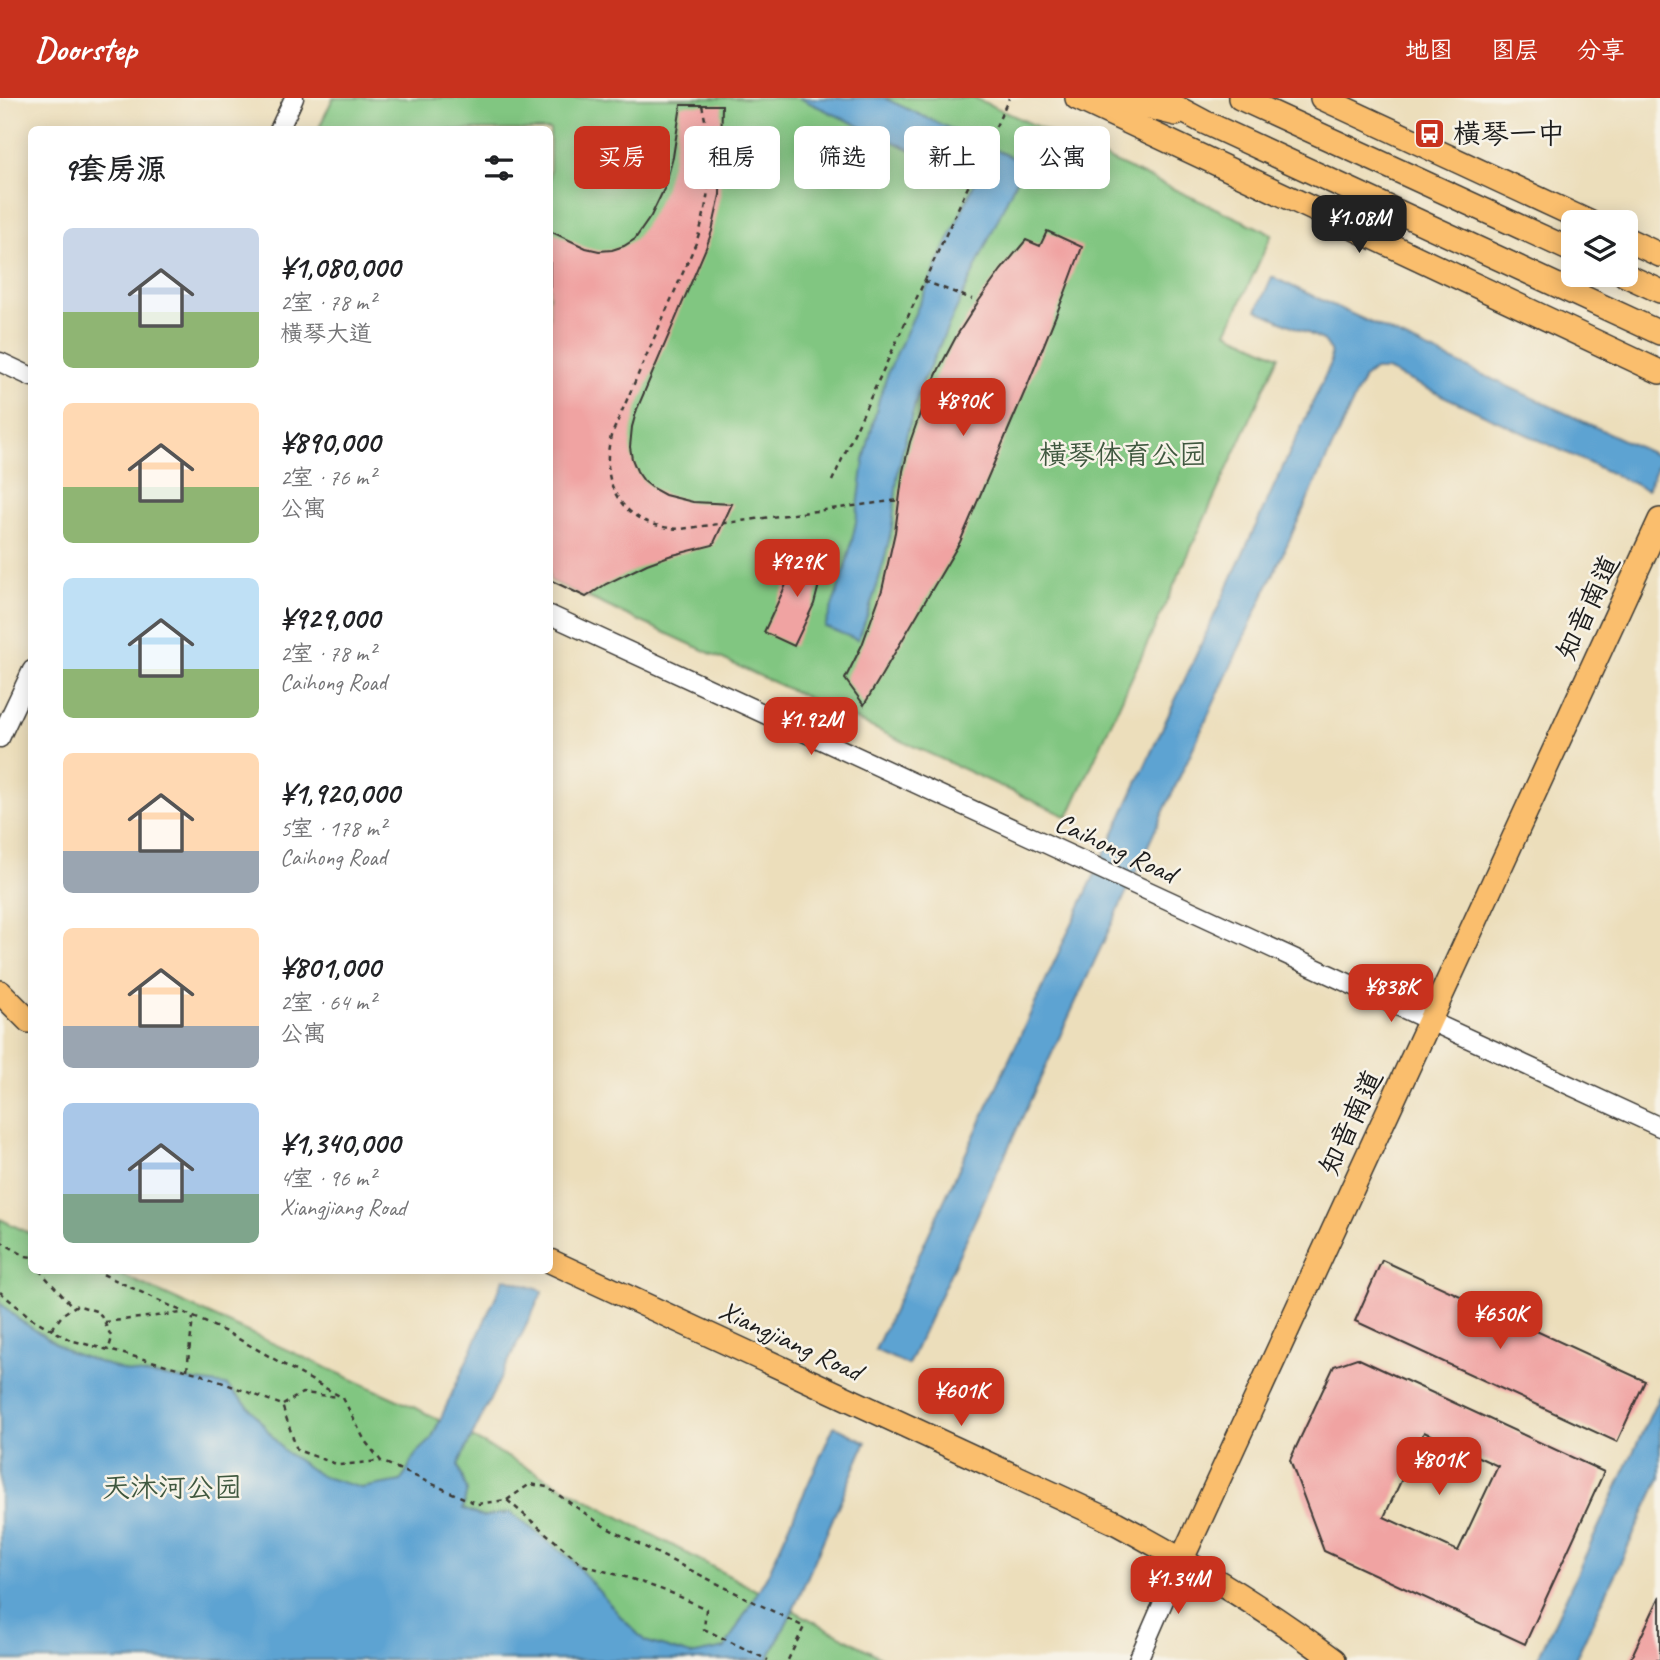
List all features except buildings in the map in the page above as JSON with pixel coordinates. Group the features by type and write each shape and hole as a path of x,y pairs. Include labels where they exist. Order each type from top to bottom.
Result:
{"main road":[{"path":"1077,98 1660,372"},
{"path":"1114,98 1204,122"},
{"path":"1158,98 1204,122 1660,333"},
{"path":"1240,98 1561,245"},
{"path":"1322,98 1564,210"},
{"path":"1638,245 1660,255"},
{"path":"1638,281 1660,291"},
{"name":"知音南道","path":"1182,1559 1660,520"},
{"path":"0,992 28,1019"},
{"path":"0,1007 28,1020"},
{"name":"Xiangjiang Road","path":"553,1262 1116,1523 1244,1596 1334,1660"}],"street":[{"path":"279,98 281,126"},
{"path":"281,126 294,98"},
{"path":"0,362 28,375"},
{"name":"Caihong Road","path":"553,616 1660,1127"},
{"path":"0,738 28,678"},
{"path":"1139,1659 1182,1559"}],"path":[{"path":"832,481 1009,98"},
{"path":"702,105 710,165 707,205 696,243 611,436 607,452 607,470 612,486 620,501 632,514 647,523 672,529 899,500"},
{"path":"924,281 972,299"},
{"path":"0,1248 1,1241 28,1259"},
{"path":"43,1274 73,1307"},
{"path":"103,1274 228,1333 343,1398 365,1441 381,1461 477,1504 507,1500 530,1484 547,1487 605,1527 804,1627 788,1660"},
{"path":"0,1292 31,1318 70,1340 197,1373 282,1405 302,1394 343,1398"},
{"path":"52,1330 63,1314 77,1305 99,1312 112,1338 108,1351"},
{"path":"105,1322 186,1313"},
{"path":"187,1370 194,1317"},
{"path":"282,1405 297,1450 339,1465 381,1461"},
{"path":"507,1500 583,1565 674,1594 706,1609 704,1629 768,1660"}],"green space":[{"name":"横琴体育公园","path":"333,98 975,98 1036,126 1014,126 1014,189 1110,189 1110,160 1272,234 1227,332 1279,356 1068,817 553,581 553,126 320,126"},
{"name":"天沐河公园","path":"0,1219 28,1233 28,1274 120,1274 420,1410 886,1660 0,1660"}],"water":[{"path":"799,98 884,98 944,126 904,126 904,147 890,140 890,126 859,126"},
{"path":"1000,152 1014,158 1014,185 922,383 899,467 892,523 884,559 858,640 825,627 850,549 864,460 889,370 972,189 1000,189"},
{"path":"1272,277 1660,457 1660,460 1647,490 1387,370 1374,370 1364,378 908,1365 875,1350 1331,363 1330,350 1323,340 1257,310"},
{"name":"天沐河公园","path":"504,1278 543,1291 458,1465 467,1490 463,1509 483,1517 510,1512 572,1560 645,1641 691,1655 725,1648 768,1574 834,1426 866,1442 794,1608 768,1660 0,1660 0,1303 18,1319 69,1352 128,1372 226,1385 250,1408 284,1451 321,1476 361,1488 401,1481 416,1454 431,1440"},
{"path":"1660,1394 1660,1478 1575,1660 1537,1660"}],"place":[{"name":"横琴一中","path":"1430,133"}]}
